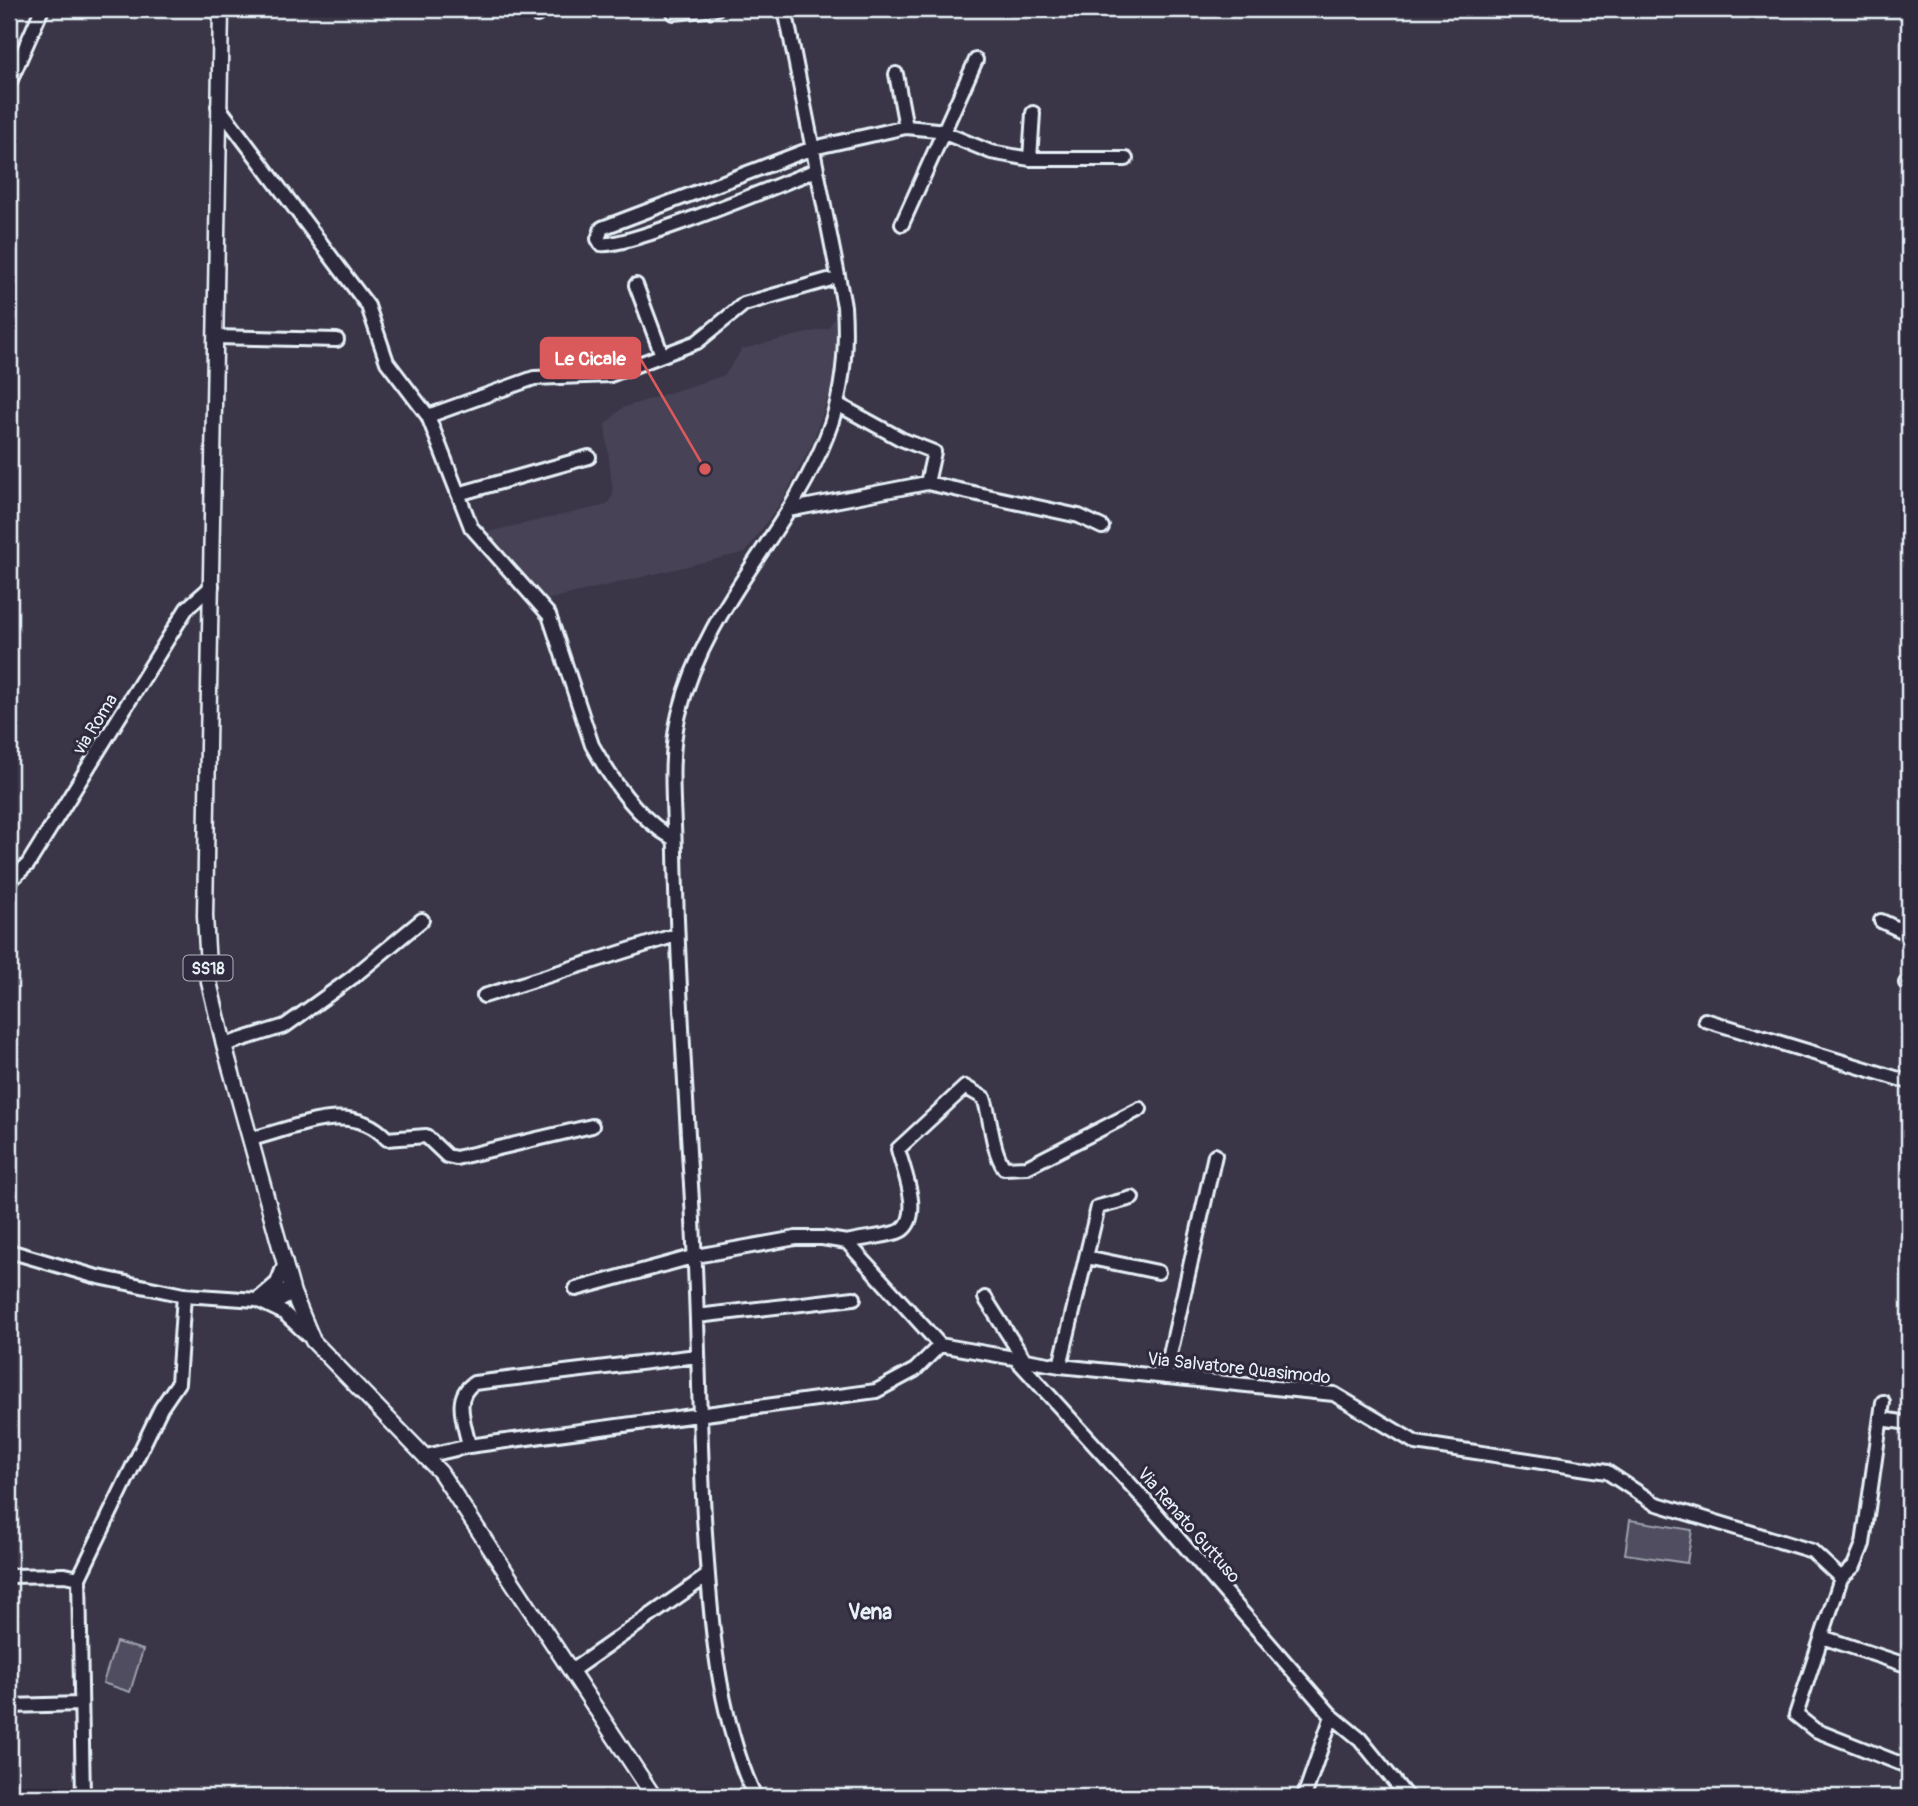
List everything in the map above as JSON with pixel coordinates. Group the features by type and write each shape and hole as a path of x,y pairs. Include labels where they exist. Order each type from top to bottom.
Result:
{"main road":[{"name":"SS18","path":"221,9 205,916 209,982 224,1045 293,1293 313,1341 440,1472 654,1797"}],"street":[{"path":"9,84 42,9"},
{"path":"674,13 716,9"},
{"path":"755,1797 739,1762 723,1706 708,1576 698,1413 696,1256 676,935 673,751 678,715 705,638 788,510 816,460 837,404 846,339 844,306 785,9"},
{"path":"902,224 946,133 976,60"},
{"path":"896,74 906,127"},
{"path":"218,106 368,306 387,362 428,416 471,527 549,615 592,745 603,764 653,827 674,839"},
{"path":"1030,159 1033,113"},
{"path":"817,170 643,235 609,245 601,244 598,239 601,228 813,148 906,127 946,133 991,152 1030,159 1126,159"},
{"path":"428,416 534,378 610,376 696,342 744,304 828,280"},
{"path":"636,285 662,355"},
{"path":"216,337 337,340"},
{"path":"837,404 901,439 934,452 927,482"},
{"path":"458,494 589,457"},
{"path":"788,510 927,482 1079,516 1102,527"},
{"name":"via Roma","path":"9,881 28,864 187,608 212,586"},
{"path":"224,1045 285,1026 422,920"},
{"path":"1881,921 1909,934"},
{"path":"484,996 676,935"},
{"path":"1705,1020 1909,1082"},
{"path":"576,1289 696,1256 796,1238 847,1242 901,1231 910,1220 911,1200 898,1149 965,1087 984,1098 992,1123 994,1152 1004,1168 1027,1167 1140,1109"},
{"path":"251,1139 338,1117 354,1117 370,1123 387,1139 426,1136 447,1156 456,1158 592,1126"},
{"path":"1165,1377 1215,1155"},
{"path":"1060,1367 1098,1207 1132,1198"},
{"path":"426,1456 469,1446 876,1391 915,1370 940,1345 847,1242"},
{"path":"9,1251 94,1276 184,1295 280,1301 293,1293"},
{"path":"1086,1256 1158,1272"},
{"path":"263,1300 277,1283 285,1262"},
{"path":"83,1797 79,1578 161,1408 177,1383 184,1295"},
{"path":"696,1316 854,1298"},
{"name":"Via Renato Guttuso","path":"985,1298 1021,1361 1332,1716 1360,1739 1407,1797"},
{"path":"263,1300 284,1313 313,1341"},
{"name":"Via Salvatore Quasimodo","path":"940,1345 1060,1367 1334,1394 1416,1443 1608,1472 1654,1503 1812,1551 1841,1578"},
{"path":"469,1446 460,1401 464,1390 474,1383 697,1356"},
{"path":"1883,1402 1863,1544 1854,1566 1841,1578 1796,1715 1815,1730 1909,1767"},
{"path":"1881,1419 1909,1423"},
{"path":"9,1576 65,1575 79,1578"},
{"path":"571,1671 708,1576"},
{"path":"1822,1637 1909,1666"},
{"path":"9,1706 81,1704"},
{"path":"1304,1797 1332,1716"}],"shaded area":[{"path":"839,311 835,377 812,444 784,497 746,552 546,600 487,532 607,505 613,494 605,425 622,408 725,375 742,349 828,328"},
{"path":"1630,1520 1692,1530 1687,1563 1625,1554"},
{"path":"116,1642 143,1650 130,1692 103,1683"}],"place":[{"name":"Le Cicale","path":"705,469"}],"district":[{"name":"Vena","path":"870,1612"}]}
